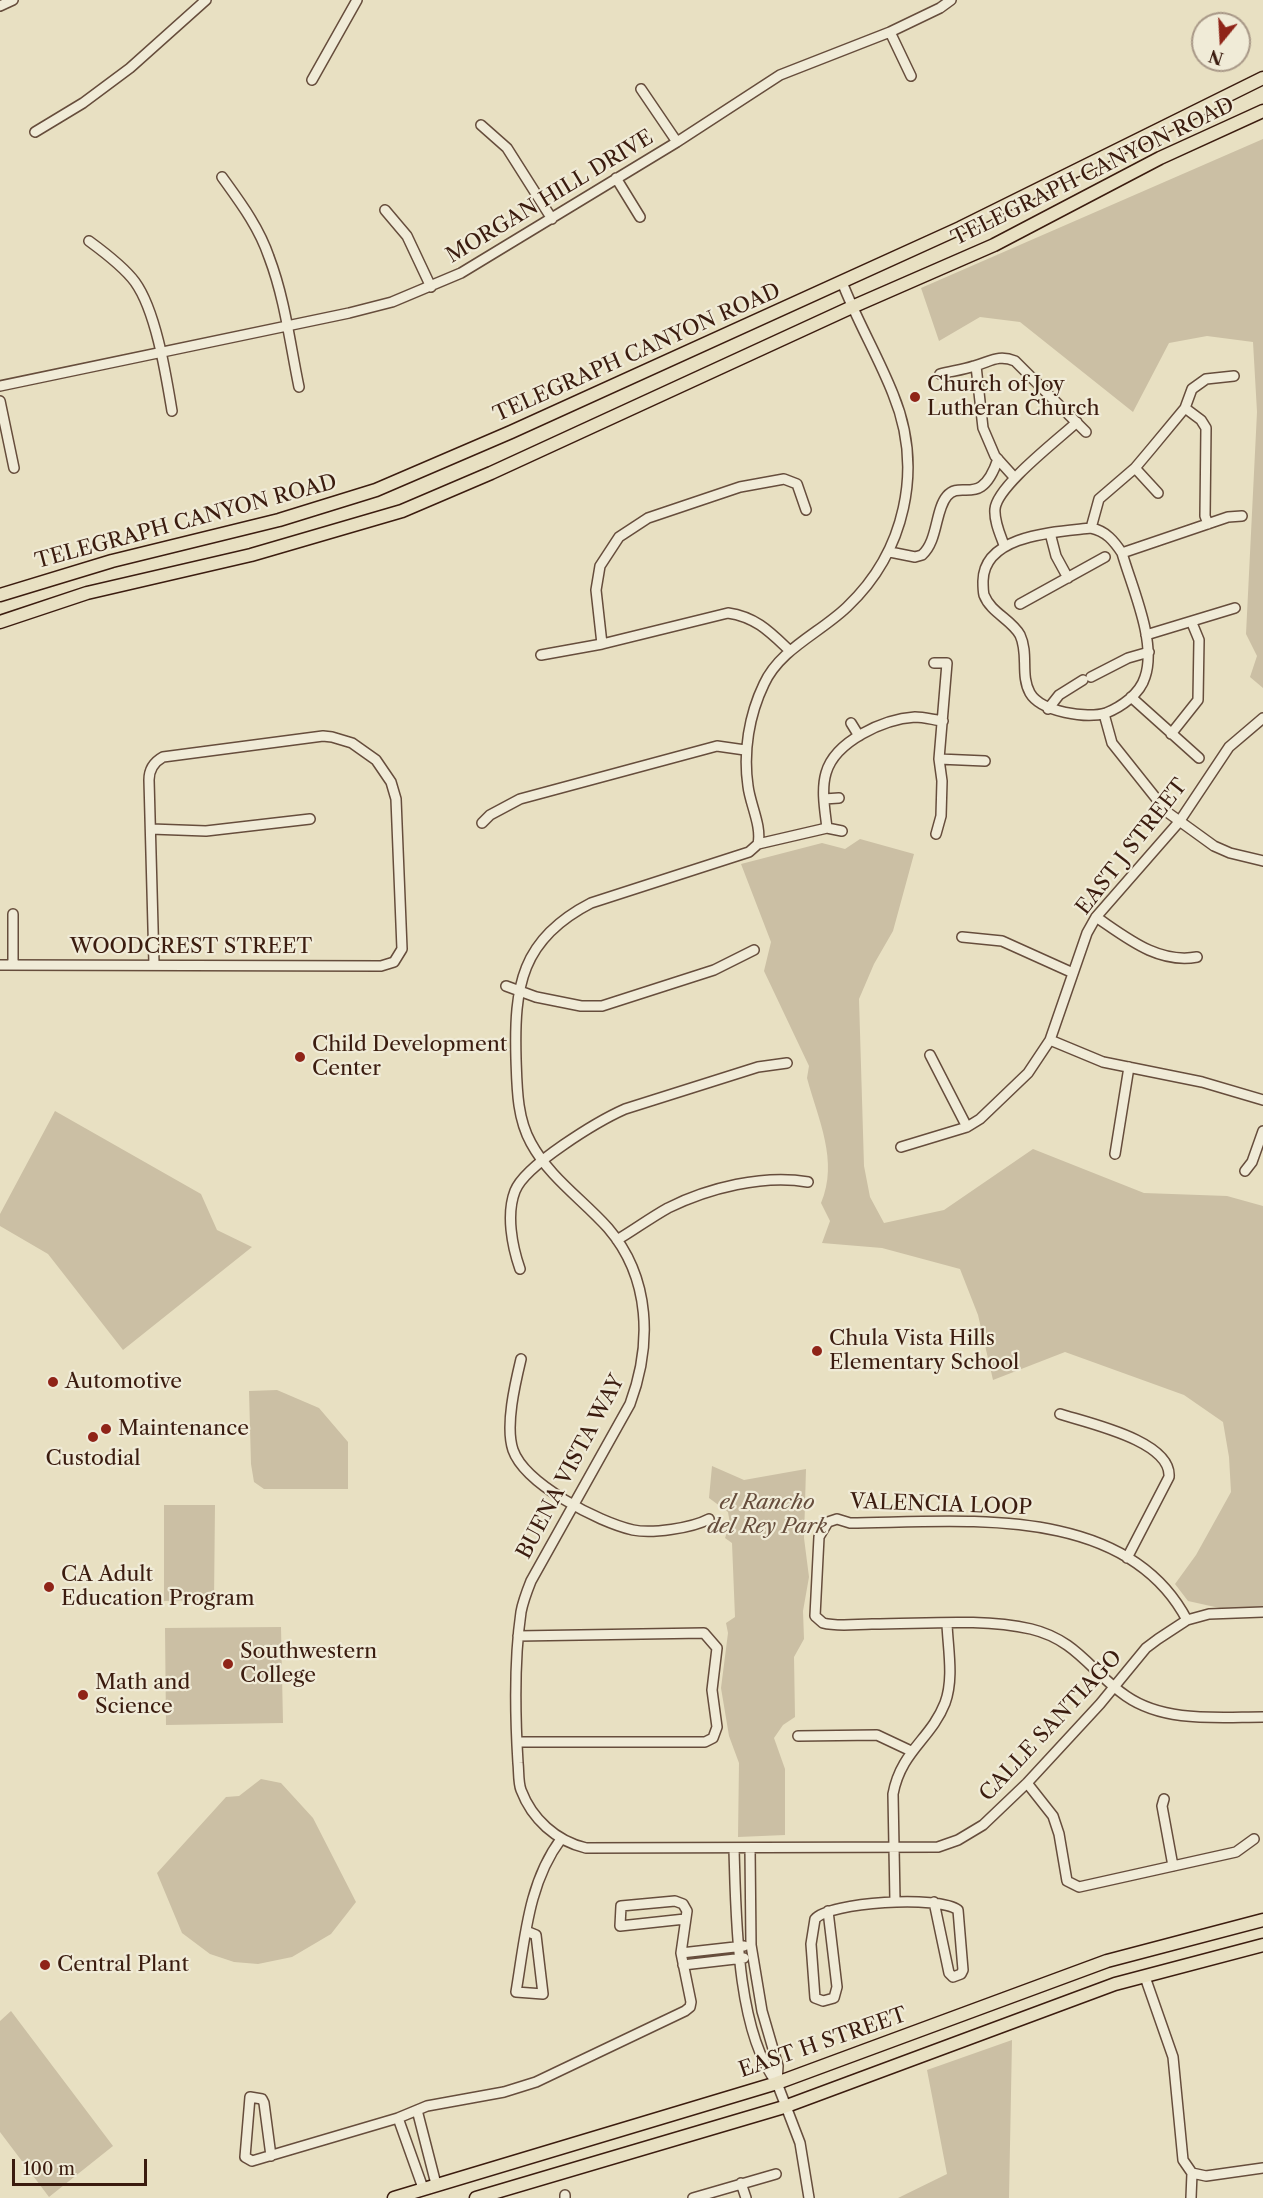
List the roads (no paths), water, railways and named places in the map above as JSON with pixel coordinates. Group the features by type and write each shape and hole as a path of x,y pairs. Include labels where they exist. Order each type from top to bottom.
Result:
{"main road":[{"name":"TELEGRAPH CANYON ROAD","path":"0,596 112,561 279,520 376,490 522,427 960,228 1263,78"},
{"name":"TELEGRAPH CANYON ROAD","path":"0,622 87,592 251,555 402,511 492,474 852,307 994,244 1166,155 1263,111"},
{"name":"EAST H STREET","path":"394,2198 777,2083 1107,1961 1263,1920"},
{"path":"476,2198 784,2108 1114,1984 1263,1945"}],"street":[{"path":"0,6 13,0"},
{"path":"34,132 83,103 130,68 206,0"},
{"path":"312,80 357,0"},
{"name":"MORGAN HILL DRIVE","path":"0,386 288,326 392,302 431,287 461,273 552,219 780,75 890,32 940,8 951,0"},
{"path":"890,32 911,76"},
{"path":"641,89 677,142"},
{"path":"480,125 507,148 552,219"},
{"path":"222,177 247,212 269,256 288,326 299,387"},
{"path":"616,178 640,217"},
{"path":"385,210 407,236 431,287"},
{"path":"89,241 133,279 143,296 160,353 172,411"},
{"path":"758,844 759,838 748,786 745,750 764,683 790,651 846,608 873,578 890,552 906,503 907,461 901,417 893,394 842,282"},
{"path":"940,374 976,366 989,358 1006,357 1015,361 1086,432"},
{"path":"976,366 983,428 998,459 1014,477"},
{"path":"1091,528 1099,499 1135,468 1185,408 1192,389 1206,379 1234,376"},
{"path":"0,401 14,468"},
{"path":"1185,408 1201,420 1206,428 1205,516 1208,524"},
{"path":"1004,545 995,509 1002,492 1014,477 1025,470 1077,422"},
{"path":"890,552 915,557 922,555 931,541 946,496 954,490 974,491 989,482 998,459"},
{"path":"1135,468 1158,493"},
{"path":"602,644 596,590 600,566 619,537 648,518 740,487 784,479 797,484 806,510"},
{"path":"1122,553 1228,517 1242,516"},
{"path":"1091,528 1099,530 1114,541 1122,553 1146,635 1149,652 1145,677 1131,697 1104,714 1055,712 1031,694 1024,675 1023,642 1015,627 991,607 983,593 983,572 1004,545 1050,533 1091,528"},
{"path":"1050,533 1056,556 1068,578"},
{"path":"1020,604 1105,557"},
{"path":"1146,635 1192,623 1235,608"},
{"path":"541,655 602,644 728,613 747,616 760,622 790,651"},
{"path":"1171,734 1198,700 1199,640 1192,623"},
{"path":"1048,709 1059,695 1087,679 1128,658 1149,652"},
{"path":"934,663 947,663 939,759 942,781 941,816 936,834"},
{"path":"1131,697 1199,758"},
{"path":"1104,714 1112,743 1157,801 1179,822 1214,846 1230,853 1263,861"},
{"path":"842,831 827,828 824,799 826,773 832,758 846,743 872,729 915,717 943,721"},
{"name":"EAST J STREET","path":"901,1147 967,1127 1003,1099 1028,1073 1050,1040 1087,933 1096,917 1179,822 1229,747 1263,718"},
{"path":"851,723 859,736"},
{"name":"WOODCREST STREET","path":"0,965 381,966 394,962 402,949 396,800 391,782 382,767 360,747 342,739 323,736 163,757 153,766 149,775 151,829"},
{"path":"482,823 490,815 529,797 717,746 745,750"},
{"path":"939,759 985,761"},
{"path":"824,799 839,798"},
{"path":"154,964 151,829 206,831 310,819"},
{"name":"BUENA VISTA WAY","path":"750,1848 595,1850 577,1846 561,1839 543,1824 520,1788 517,1742 518,1636 522,1609 531,1581 630,1404 640,1378 646,1341 640,1295 632,1269 617,1240 543,1161 531,1143 520,1110 515,1031 519,991 526,966 535,949 552,928 571,914 591,903 749,852 758,844 827,828"},
{"path":"13,914 13,965"},
{"path":"1096,917 1148,951 1185,959 1197,957"},
{"path":"962,937 1002,941 1073,973"},
{"path":"506,986 581,1006 602,1006 714,970 754,950"},
{"path":"1050,1040 1090,1058 1202,1082 1263,1100"},
{"path":"930,1055 967,1127"},
{"path":"520,1269 512,1236 514,1193 520,1181 543,1161 604,1118 625,1109 758,1067 787,1063"},
{"path":"1115,1154 1129,1067"},
{"path":"1245,1172 1252,1162 1263,1131"},
{"path":"617,1240 671,1207 703,1195 747,1182 784,1179 808,1182"},
{"path":"521,1359 512,1410 514,1452 526,1473 542,1486 610,1523 635,1530 686,1527 709,1519"},
{"path":"1060,1414 1128,1435 1164,1458 1170,1469 1169,1477 1127,1558"},
{"name":"VALENCIA LOOP","path":"1187,1620 1170,1595 1127,1558 1096,1542 1069,1532 1013,1522 850,1523 837,1519 822,1527 819,1537 815,1616 823,1623 995,1625 1048,1634 1083,1655 1114,1687 1146,1707 1180,1716 1263,1717"},
{"name":"CALLE SANTIAGO","path":"750,1848 927,1848 958,1840 983,1825 1027,1783 1146,1648 1187,1620 1209,1614 1263,1612"},
{"path":"895,1901 894,1787 901,1765 938,1719 946,1701 949,1682 947,1624"},
{"path":"517,1742 705,1742 713,1738 717,1727 712,1689 717,1648 704,1633 518,1636"},
{"path":"798,1736 877,1735 911,1751"},
{"path":"1027,1783 1053,1816 1059,1834 1067,1881 1079,1887 1236,1852 1254,1839"},
{"path":"1164,1799 1162,1806 1173,1866"},
{"path":"526,1931 536,1935 543,1994 516,1992 526,1931 540,1877 561,1839"},
{"path":"750,1848 751,1945 762,2011 777,2066 777,2083 784,2108 800,2143 808,2198"},
{"path":"734,1849 738,1946 749,2012 763,2064 777,2083"},
{"path":"271,2156 264,2103 262,2099 250,2097 244,2157 252,2161 271,2156 398,2118 417,2110 504,2092 536,2082 685,2012 691,2002 681,1953 687,1911 684,1904 675,1901 621,1906 620,1926 685,1919"},
{"path":"828,1911 837,1987 836,1995 829,2001 815,1998 812,1927 818,1915 828,1911 895,1901 934,1902 958,1910 963,1970 957,1977 949,1973 934,1902"},
{"path":"681,1953 751,1945"},
{"path":"684,1965 753,1956"},
{"path":"1145,1977 1173,2057 1183,2160 1192,2173 1191,2198"},
{"path":"417,2110 436,2184"},
{"path":"398,2118 423,2188"},
{"path":"1192,2173 1206,2176 1263,2168"},
{"path":"693,2198 776,2174"},
{"path":"741,2183 746,2198"}],"place":[{"name":"Church of Joy Lutheran Church","path":"915,397"},
{"name":"Child Development Center","path":"300,1057"},
{"name":"Chula Vista Hills Elementary School","path":"817,1351"},
{"name":"Automotive","path":"53,1382"},
{"name":"Maintenance","path":"106,1429"},
{"name":"Custodial","path":"93,1437"},
{"name":"CA Adult Education Program","path":"49,1587"},
{"name":"Southwestern College","path":"228,1664"},
{"name":"Math and Science","path":"83,1695"},
{"name":"Central Plant","path":"45,1965"}],"park label":[{"name":"el Rancho del Rey Park","path":"767,1515"}]}
